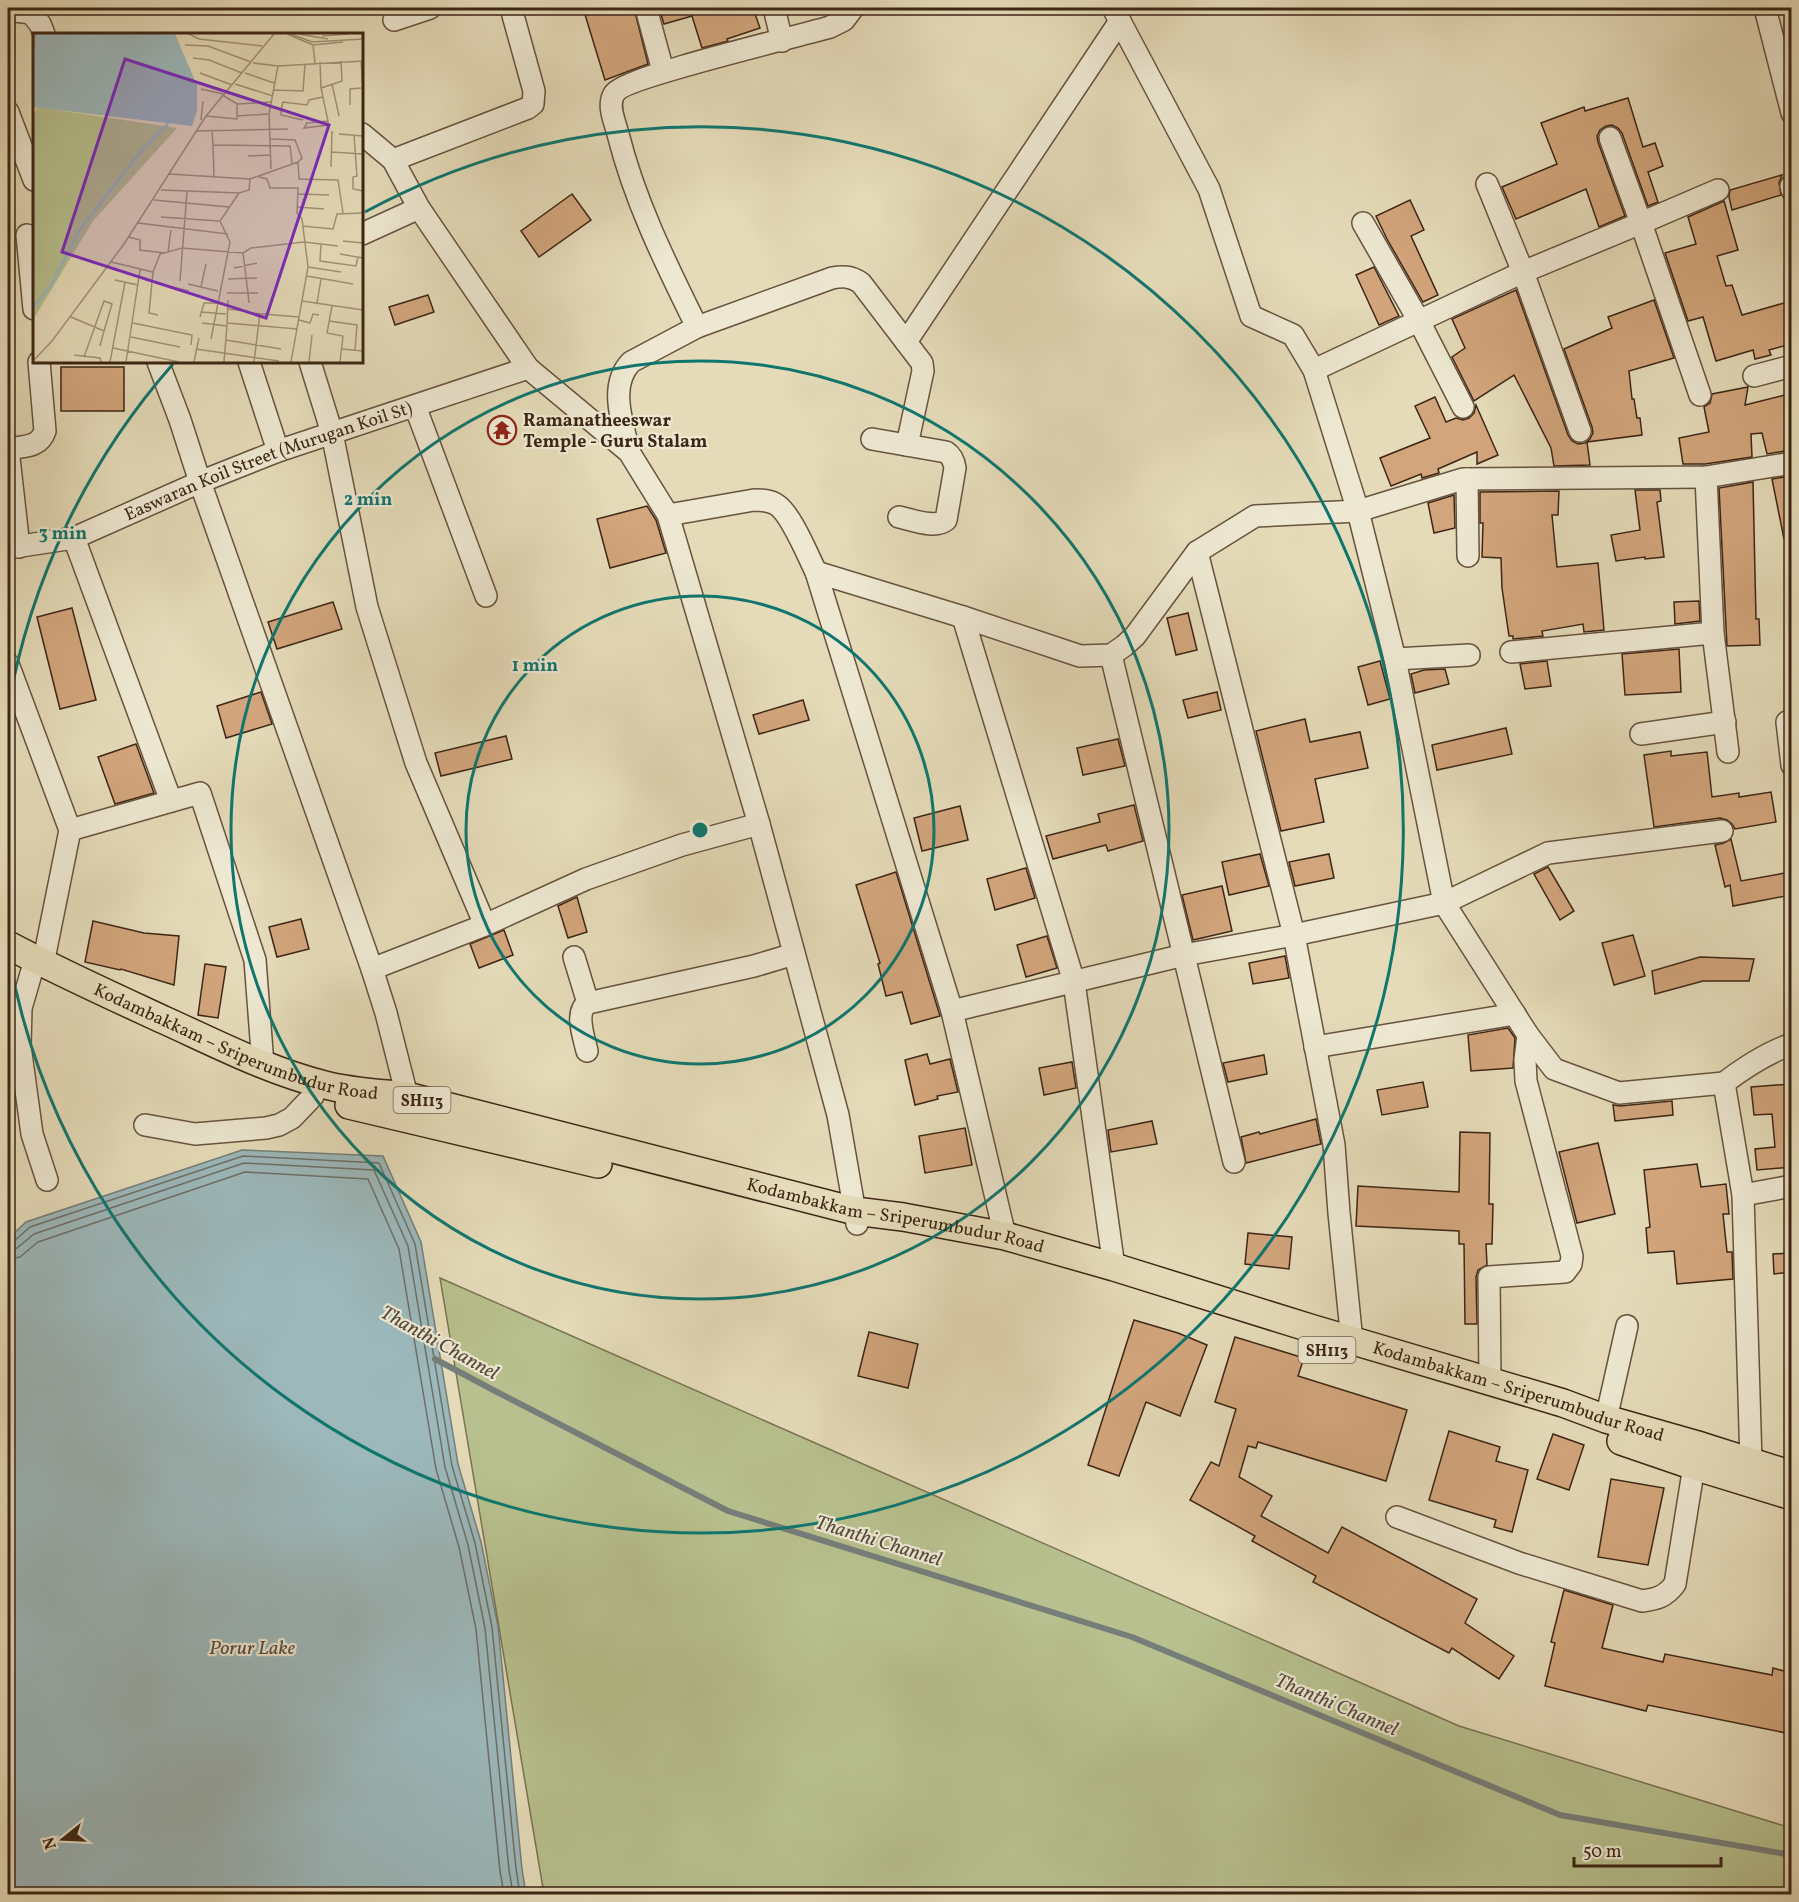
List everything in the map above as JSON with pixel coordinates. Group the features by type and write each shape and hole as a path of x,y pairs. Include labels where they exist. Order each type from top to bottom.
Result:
{"main road":[{"name":"Kodambakkam – Sriperumbudur Road","path":"8,945 29,966 257,1081 313,1096 458,1120 1001,1252 1130,1287 1305,1344 1558,1419 1694,1466 1791,1475"},
{"name":"Kodambakkam – Sriperumbudur Road","path":"29,966 263,1065 326,1085 407,1096 458,1120"},
{"name":"Kodambakkam – Sriperumbudur Road","path":"856,1218 903,1217 1005,1236 1114,1267 1352,1341 1563,1403 1750,1472 1791,1496"}],"street":[{"path":"394,20 430,8"},
{"path":"393,160 528,108 533,104 534,91 511,8"},
{"path":"646,8 663,71"},
{"path":"774,8 782,41"},
{"path":"697,327 640,206 622,153 611,106 613,95 619,88 663,71 830,27 844,20 853,8"},
{"path":"1765,8 1785,64 1791,113"},
{"path":"8,10 31,13 44,33"},
{"path":"906,342 1117,14 1209,189 1251,316 1293,335 1314,370 1358,511 1395,659 1444,903 1528,1035 1554,1069 1619,1093 1724,1083 1752,1062 1791,1044"},
{"path":"8,112 33,177"},
{"path":"363,135 393,160 418,208 528,368 629,452 668,515 759,824 838,1115 856,1218"},
{"path":"1610,138 1700,395"},
{"path":"1487,184 1523,272 1580,431"},
{"path":"1314,370 1523,272 1718,190"},
{"path":"363,234 418,208"},
{"path":"1363,223 1419,321 1463,407"},
{"path":"27,235 33,298"},
{"path":"629,452 618,392 623,371 631,362 697,327 832,278 847,276 861,283 922,363 923,371 907,445"},
{"path":"13,548 8,449 37,443 42,439 45,431 39,363"},
{"path":"158,363 372,969 386,1013 407,1096"},
{"path":"249,363 278,451"},
{"path":"310,363 332,433 367,607 416,764 485,925"},
{"path":"1754,376 1791,366"},
{"name":"Easwaran Koil Street (Murugan Koil St)","path":"13,548 74,538 200,482 278,451 528,368"},
{"path":"416,406 486,596"},
{"path":"872,439 946,452 952,456 955,468 944,522 936,524 899,518"},
{"path":"816,572 1080,656 1111,655 1135,636 1197,552 1255,516 1358,511 1467,479 1706,477 1791,463"},
{"path":"1706,477 1713,633 1728,752"},
{"path":"1467,479 1468,556"},
{"path":"668,515 754,500 766,500 777,505 786,514 816,572 952,1011 1005,1236"},
{"path":"74,538 171,801"},
{"path":"1197,552 1294,935 1334,1145 1352,1341"},
{"path":"963,617 1074,982 1114,1267"},
{"path":"1511,652 1713,633"},
{"path":"1111,655 1234,1162"},
{"path":"1395,659 1469,655"},
{"path":"8,664 70,830 29,966 21,1008 20,1046 32,1134 47,1180"},
{"path":"1641,734 1725,722"},
{"path":"1787,722 1791,765"},
{"path":"70,830 201,793 255,960 263,1065"},
{"path":"372,969 485,925 586,879 682,846 759,824"},
{"path":"952,1011 1184,955 1294,935 1444,903 1548,853 1722,831"},
{"path":"587,1051 580,1013 583,1006 588,1003 753,966 794,954"},
{"path":"574,957 588,1003"},
{"path":"1315,1047 1515,1014"},
{"path":"1490,1382 1489,1277 1565,1272 1571,1264 1572,1256 1526,1082 1525,1060 1528,1035"},
{"path":"1724,1083 1743,1195 1750,1472"},
{"path":"145,1125 195,1134 266,1128 292,1118 313,1096"},
{"path":"1743,1195 1791,1186"},
{"path":"1606,1419 1627,1326"},
{"path":"1397,1517 1519,1563 1642,1601 1656,1599 1666,1595 1675,1584 1694,1466"}],"green space":[{"path":"440,1278 1459,1726 1791,1828 1791,1894 544,1894"}],"water":[{"name":"Porur Lake","path":"242,1150 383,1156 421,1242 458,1464 481,1542 498,1626 526,1894 8,1894 8,1239 26,1222"}],"building":[{"path":"583,8 634,8 648,64 605,80"},
{"path":"659,8 715,8 717,14 735,8 753,8 760,28 727,39 728,41 702,48 692,16 664,24"},
{"path":"1628,98 1643,147 1655,143 1663,166 1648,172 1658,202 1648,206 1622,133 1612,125 1600,130 1597,136 1625,216 1599,227 1586,189 1516,219 1502,187 1557,164 1541,123 1584,107 1585,111"},
{"path":"1782,175 1779,183 1781,195 1732,210 1730,190"},
{"path":"572,194 591,220 539,257 521,231"},
{"path":"1410,200 1424,230 1411,236 1438,295 1423,302 1376,216"},
{"path":"1724,201 1738,250 1717,256 1726,286 1732,285 1742,315 1791,301 1791,344 1769,350 1771,355 1755,359 1753,350 1716,361 1703,317 1688,321 1665,253 1696,244 1688,217"},
{"path":"1374,267 1399,316 1379,325 1356,275"},
{"path":"1516,290 1568,435 1578,444 1585,443 1593,433 1564,349 1612,328 1608,317 1654,300 1674,358 1629,371 1632,399 1634,399 1637,418 1640,418 1642,435 1587,442 1590,465 1554,466 1551,448 1514,375 1474,401 1452,357 1465,348 1452,319"},
{"path":"428,295 434,312 395,325 389,307"},
{"path":"61,367 124,367 124,411 61,411"},
{"path":"1748,387 1745,405 1789,394 1791,450 1767,454 1762,433 1751,434 1752,457 1705,464 1683,464 1679,438 1709,432 1704,407 1710,403 1712,394"},
{"path":"1435,397 1446,422 1456,418 1463,420 1469,418 1474,413 1476,405 1498,455 1477,464 1477,452 1438,469 1439,473 1422,478 1421,474 1391,486 1380,458 1430,438 1415,406"},
{"path":"1791,476 1791,538 1784,539 1772,479"},
{"path":"1753,482 1756,619 1759,619 1760,645 1727,646 1719,488"},
{"path":"1635,490 1660,490 1661,501 1657,502 1664,557 1616,561 1611,535 1640,530"},
{"path":"1559,491 1558,515 1552,515 1557,567 1598,563 1604,630 1584,632 1583,624 1542,631 1543,636 1513,639 1513,636 1509,636 1502,588 1501,558 1482,557 1483,523 1480,523 1480,492"},
{"path":"1454,495 1455,528 1434,533 1428,503"},
{"path":"647,506 656,520 666,553 610,568 597,519"},
{"path":"1699,601 1700,621 1675,624 1674,602"},
{"path":"333,602 342,629 277,649 268,622"},
{"path":"72,608 96,700 60,709 37,617"},
{"path":"1188,613 1197,650 1176,655 1167,618"},
{"path":"1679,649 1681,692 1625,695 1622,654"},
{"path":"1380,661 1390,699 1368,705 1358,667"},
{"path":"1547,661 1551,686 1525,689 1520,664"},
{"path":"1445,669 1449,684 1415,693 1411,674 1424,670"},
{"path":"261,692 272,724 226,738 217,706"},
{"path":"1217,692 1221,710 1188,718 1183,700"},
{"path":"803,700 809,720 759,734 753,715"},
{"path":"1305,719 1310,742 1360,732 1368,768 1315,779 1324,822 1281,831 1256,731"},
{"path":"1506,728 1512,754 1437,770 1432,745"},
{"path":"506,736 512,759 441,776 435,753"},
{"path":"1118,739 1125,766 1083,775 1077,748"},
{"path":"136,744 154,793 115,804 98,757"},
{"path":"1671,751 1671,756 1707,752 1712,797 1739,793 1739,797 1771,792 1776,822 1735,829 1727,820 1720,818 1654,827 1644,755"},
{"path":"1134,805 1143,841 1108,851 1106,845 1053,859 1046,836 1100,822 1098,814"},
{"path":"960,806 968,840 922,851 914,818"},
{"path":"1731,839 1741,881 1791,872 1791,895 1733,906 1730,885 1725,887 1715,845"},
{"path":"1260,854 1269,886 1229,895 1222,862"},
{"path":"1329,854 1334,878 1295,886 1289,862"},
{"path":"1548,867 1574,911 1560,920 1534,874"},
{"path":"1026,868 1035,898 995,910 987,879"},
{"path":"896,872 940,1016 911,1024 902,992 886,996 878,964 880,963 856,885"},
{"path":"1222,886 1232,931 1193,940 1182,895"},
{"path":"577,897 587,932 568,938 558,906"},
{"path":"301,919 309,949 277,957 269,927"},
{"path":"93,921 144,933 179,936 174,985 121,969 85,962"},
{"path":"504,930 513,955 479,968 470,944"},
{"path":"1633,935 1645,976 1614,985 1602,943"},
{"path":"1047,936 1057,968 1026,977 1017,945"},
{"path":"1285,956 1289,978 1253,984 1249,963"},
{"path":"1700,957 1754,959 1749,981 1703,981 1655,994 1652,971"},
{"path":"205,964 226,967 218,1018 198,1015"},
{"path":"1508,1028 1515,1038 1513,1068 1471,1071 1468,1035"},
{"path":"927,1054 930,1064 950,1059 958,1092 937,1096 938,1099 915,1105 905,1060"},
{"path":"1264,1055 1267,1074 1228,1082 1223,1063"},
{"path":"1072,1062 1076,1088 1044,1095 1039,1068"},
{"path":"1423,1082 1428,1107 1382,1115 1377,1090"},
{"path":"1791,1084 1791,1167 1757,1170 1755,1149 1775,1147 1772,1114 1754,1115 1751,1087"},
{"path":"1672,1101 1673,1115 1615,1121 1613,1105"},
{"path":"1316,1119 1321,1144 1246,1163 1241,1137"},
{"path":"1152,1121 1157,1144 1111,1152 1108,1130"},
{"path":"965,1128 972,1165 925,1173 919,1136"},
{"path":"1460,1132 1490,1133 1489,1204 1493,1204 1492,1244 1486,1244 1487,1265 1478,1270 1476,1277 1477,1324 1465,1324 1464,1244 1459,1244 1459,1231 1356,1226 1358,1186 1459,1192"},
{"path":"1598,1143 1615,1214 1577,1223 1559,1152"},
{"path":"1697,1164 1701,1187 1726,1184 1729,1214 1723,1214 1727,1252 1732,1252 1733,1279 1677,1284 1674,1251 1648,1253 1646,1228 1650,1227 1644,1170"},
{"path":"1248,1233 1292,1237 1289,1269 1245,1264"},
{"path":"1791,1253 1791,1272 1774,1274 1773,1254"},
{"path":"1134,1320 1178,1333 1207,1345 1180,1416 1146,1402 1119,1476 1088,1465"},
{"path":"869,1332 918,1344 908,1388 858,1376"},
{"path":"1235,1337 1304,1358 1298,1376 1407,1410 1386,1481 1258,1442 1256,1448 1248,1446 1239,1477 1272,1496 1261,1516 1328,1553 1342,1527 1477,1599 1465,1623 1514,1656 1499,1679 1452,1648 1449,1653 1313,1582 1316,1576 1252,1541 1255,1536 1190,1500 1211,1462 1219,1466 1236,1409 1215,1402"},
{"path":"1449,1431 1500,1447 1496,1461 1528,1470 1512,1532 1494,1527 1496,1520 1429,1500"},
{"path":"1553,1434 1584,1445 1569,1490 1537,1479"},
{"path":"1611,1479 1664,1488 1648,1565 1598,1557"},
{"path":"1564,1590 1613,1605 1602,1648 1663,1662 1665,1654 1772,1675 1773,1668 1791,1673 1791,1734 1648,1705 1646,1711 1545,1686 1555,1643 1551,1642"}],"waterway":[{"name":"Thanthi Channel","path":"435,1359 728,1511 1132,1637 1560,1815 1792,1855"}],"place":[{"name":"Ramanatheeswar Temple - Guru Stalam","path":"502,430"}]}
